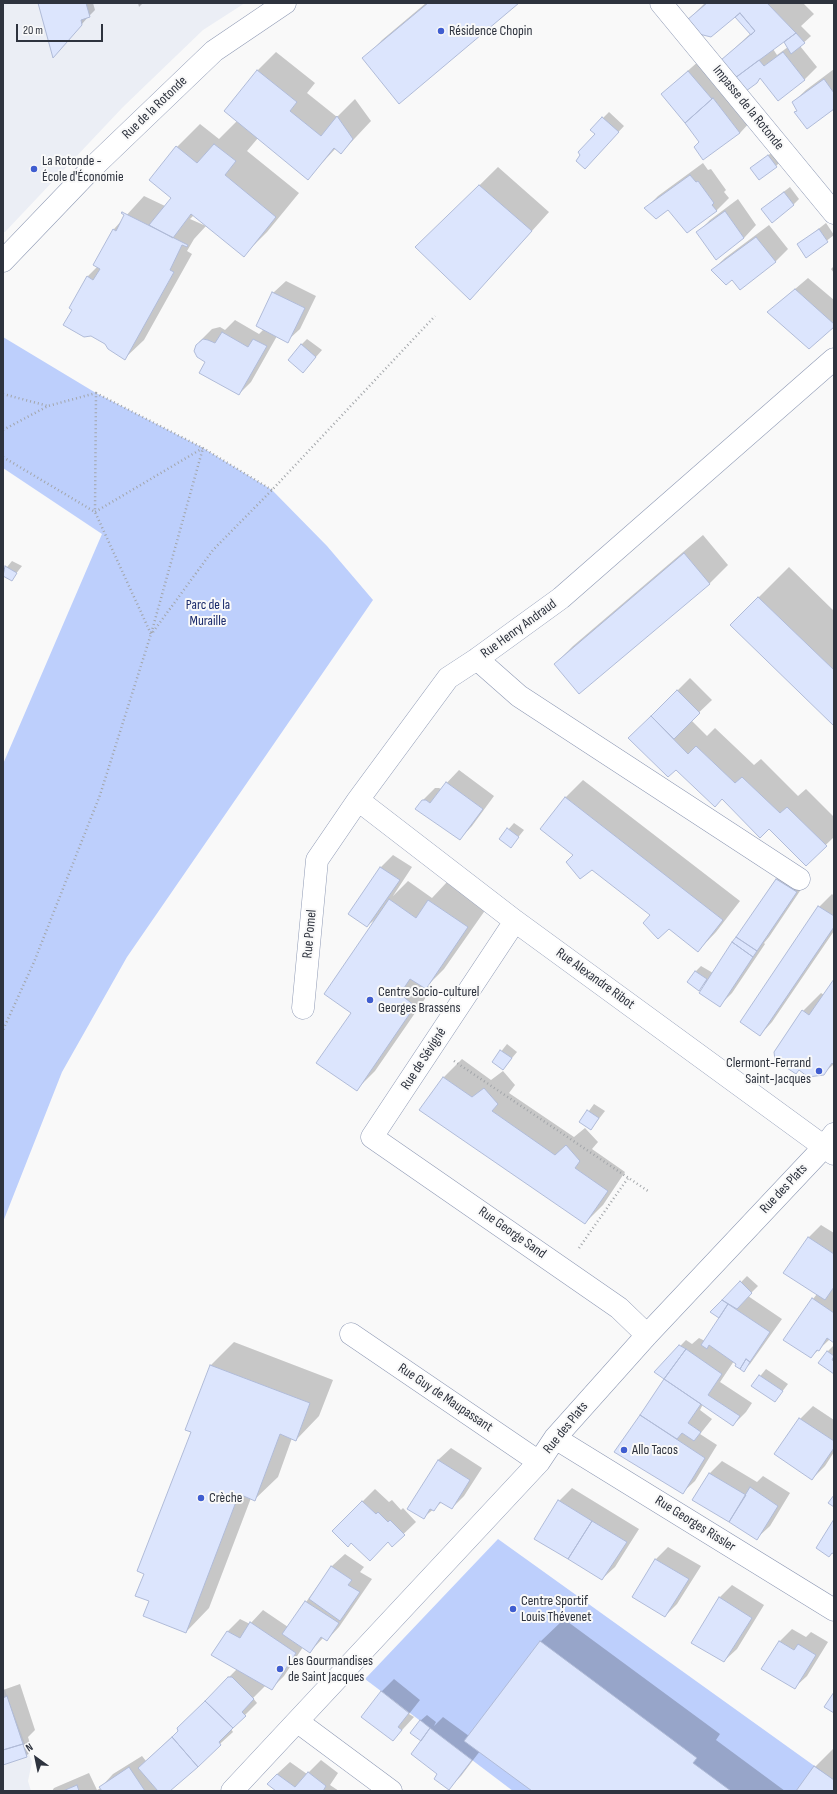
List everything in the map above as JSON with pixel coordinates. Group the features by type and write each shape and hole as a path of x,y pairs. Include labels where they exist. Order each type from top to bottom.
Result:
{"street":[{"name":"Rue de la Rotonde","path":"3,262 94,166 214,51 285,3"},
{"name":"Impasse de la Rotonde","path":"661,3 834,213"},
{"name":"Rue Henry Andraud","path":"316,860 358,800 448,678 562,598 834,359"},
{"path":"477,659 519,696 799,880"},
{"name":"Rue Alexandre Ribot","path":"358,800 515,921 831,1145"},
{"name":"Rue Pomel","path":"303,1008 316,860"},
{"name":"Rue de Sévigné","path":"372,1136 515,921"},
{"name":"Rue George Sand","path":"372,1136 619,1308 647,1335"},
{"name":"Rue des Plats","path":"232,1791 539,1462 555,1438 647,1335 831,1145"},
{"name":"Rue Guy de Maupassant","path":"351,1334 539,1462"},
{"name":"Rue Georges Rissler","path":"555,1438 834,1610"},
{"path":"298,1722 391,1791"}],"path":[{"path":"151,634 213,550 272,490 435,316"},
{"path":"3,430 48,406 96,393 203,448 272,490"},
{"path":"96,393 95,512 151,634"},
{"path":"3,394 48,406"},
{"path":"95,512 203,448"},
{"path":"3,1030 34,962 100,795 151,634 203,448"},
{"path":"3,457 95,512"},
{"path":"432,1046 648,1191"},
{"path":"564,1269 628,1178"}],"shaded area":[{"name":"La Rotonde - École d'Économie","path":"3,3 245,3 203,30 123,107 5,232 3,232"},
{"path":"3,1685 32,1762 28,1781 31,1791 3,1791"}],"green space":[{"name":"Parc de la Muraille","path":"3,337 96,393 203,448 272,490 327,546 373,600 127,957 62,1072 3,1222 3,764 102,534 3,468"},
{"name":"Centre Sportif Louis Thévenet","path":"498,1539 834,1780 834,1791 513,1791 365,1679"}],"building":[{"path":"38,3 86,3 90,17 81,20 82,25 53,58"},
{"name":"Résidence Chopin","path":"428,3 519,3 399,104 362,58"},
{"path":"707,3 767,3 796,33 735,78 721,60 755,31 740,13 711,37 699,34 687,20"},
{"path":"740,13 755,31 751,35 735,17"},
{"path":"796,33 805,43 791,54 784,42"},
{"path":"783,52 805,80 778,101 760,78 757,83 746,91 735,78 759,60 764,66"},
{"path":"257,70 297,102 290,111 321,136 337,116 353,139 341,154 334,148 308,180 224,111"},
{"path":"688,71 712,99 685,123 661,94"},
{"path":"824,79 834,93 834,109 807,129 794,112 797,111 792,102"},
{"path":"713,98 740,133 703,160 694,147 699,142 685,123"},
{"path":"602,117 619,132 585,169 576,161 580,155 578,152 595,134 590,130"},
{"path":"214,144 236,161 225,175 276,217 244,257 191,214 173,238 149,225 171,198 149,180 176,146 197,163"},
{"path":"768,155 777,167 759,180 750,168"},
{"path":"690,175 696,182 698,181 714,203 712,205 717,211 687,233 668,210 656,219 644,208"},
{"path":"479,185 532,231 470,300 415,247"},
{"path":"784,192 794,205 772,223 761,209"},
{"path":"725,211 744,238 716,260 696,232"},
{"path":"122,212 188,245 187,247 182,245 170,270 174,272 125,360 108,349 105,344 91,336 84,337 63,325 72,310 69,308 87,276 93,280 100,269 93,265 113,229 116,231 124,215 121,213"},
{"path":"819,229 828,242 806,258 797,244"},
{"path":"756,237 776,262 740,290 732,280 726,285 711,270"},
{"path":"795,289 834,324 834,327 809,349 767,312"},
{"path":"272,292 305,308 288,343 256,326"},
{"path":"222,332 248,347 253,339 267,346 239,395 199,373 205,362 197,357 194,351 196,345 203,339 215,343"},
{"path":"301,344 316,357 303,373 288,360"},
{"path":"684,553 710,584 579,694 554,664"},
{"path":"5,566 17,573 12,581 3,576"},
{"path":"758,597 834,670 834,726 730,625"},
{"path":"677,690 700,713 674,739 651,716"},
{"path":"651,716 688,754 696,746 735,783 742,777 780,813 787,807 827,846 806,866 769,829 760,838 722,799 715,807 676,770 668,777 628,738"},
{"path":"446,782 483,809 460,840 415,809 422,800 426,800 430,803"},
{"path":"565,797 723,920 698,952 669,929 658,939 643,923 650,915 592,870 580,879 566,862 573,855 540,829"},
{"path":"507,828 519,837 511,848 499,839"},
{"path":"380,867 400,880 367,927 348,914"},
{"path":"776,879 797,892 757,951 736,937"},
{"name":"Centre Socio-culturel Georges Brassens","path":"389,899 416,918 428,900 468,927 426,989 410,979 400,994 415,1006 357,1091 316,1063 351,1013 324,994"},
{"path":"818,906 834,916 834,927 760,1036 740,1022"},
{"path":"736,937 757,951 753,957 732,942"},
{"path":"732,942 753,957 720,1007 699,993"},
{"path":"695,971 707,979 699,991 687,982"},
{"path":"834,979 834,1065 832,1063 824,1075 808,1077 799,1070 796,1074 775,1060 774,1052 802,1010 809,1015"},
{"path":"500,1050 512,1058 503,1070 492,1062"},
{"path":"443,1077 472,1097 484,1088 498,1104 492,1111 555,1155 566,1145 580,1161 575,1168 608,1191 585,1224 419,1110"},
{"path":"587,1110 599,1118 591,1130 579,1122"},
{"path":"808,1237 834,1254 834,1287 825,1300 783,1273"},
{"path":"740,1281 752,1293 737,1309 722,1300"},
{"path":"812,1298 834,1313 834,1343 827,1338 819,1351 817,1350 811,1358 783,1340"},
{"path":"722,1300 728,1304 719,1318 710,1312"},
{"path":"728,1304 770,1332 750,1362 746,1359 740,1369 735,1366 736,1364 709,1345 707,1349 701,1345"},
{"path":"679,1345 686,1349 664,1379 654,1372"},
{"path":"686,1349 722,1374 708,1395 740,1416 733,1426 664,1379"},
{"path":"827,1351 834,1356 832,1360 834,1361 834,1374 818,1363"},
{"path":"746,1359 750,1362 744,1372 740,1369"},
{"name":"Crèche","path":"210,1365 310,1403 296,1441 280,1434 255,1501 239,1494 186,1633 143,1616 149,1601 135,1596 144,1574 137,1571 191,1432 185,1430"},
{"path":"759,1375 783,1391 775,1402 751,1386"},
{"path":"664,1379 701,1404 688,1423 701,1432 694,1441 682,1433 677,1439 640,1415"},
{"path":"640,1415 705,1458 683,1494 614,1452"},
{"path":"799,1418 834,1441 834,1448 812,1480 774,1454"},
{"path":"438,1460 470,1480 452,1509 440,1502 434,1511 430,1509 424,1519 407,1509"},
{"path":"709,1473 746,1495 729,1522 692,1500"},
{"path":"750,1487 778,1506 757,1540 729,1522"},
{"path":"834,1495 834,1507 828,1503"},
{"path":"558,1500 592,1521 568,1559 534,1539"},
{"path":"362,1501 376,1514 378,1512 388,1522 390,1520 405,1535 392,1547 388,1542 370,1561 351,1543 348,1547 332,1531"},
{"path":"834,1519 834,1554 832,1553 829,1557 816,1548"},
{"path":"592,1521 627,1542 602,1580 568,1559"},
{"path":"655,1559 689,1579 665,1617 632,1597"},
{"path":"331,1566 352,1580 348,1585 360,1592 340,1621 309,1599"},
{"path":"719,1597 752,1618 724,1662 691,1643"},
{"path":"305,1601 339,1623 327,1641 321,1637 310,1653 282,1634"},
{"path":"250,1622 296,1653 272,1690 211,1655 227,1631 240,1638"},
{"path":"540,1641 697,1758 693,1763 731,1791 532,1791 464,1741"},
{"path":"779,1641 794,1650 798,1644 816,1655 795,1689 761,1669"},
{"path":"228,1677 232,1677 254,1699 242,1712 246,1716 233,1728 205,1701"},
{"path":"381,1691 409,1713 398,1727 402,1730 393,1741 361,1717"},
{"path":"834,1692 834,1713 824,1707"},
{"path":"7,1696 23,1744 3,1750 3,1698"},
{"path":"205,1701 233,1728 219,1742 221,1745 198,1767 172,1737 178,1731 177,1728"},
{"path":"420,1720 430,1728 421,1741 410,1733"},
{"path":"430,1728 472,1760 449,1790 434,1779 437,1774 411,1754"},
{"path":"172,1737 198,1767 170,1791 158,1791 138,1768"},
{"path":"23,1744 27,1757 3,1765 3,1750"},
{"path":"814,1766 834,1780 834,1791 796,1791"},
{"path":"129,1767 145,1791 102,1791 99,1787"},
{"path":"308,1772 326,1786 323,1791 276,1791 267,1784 277,1774 295,1787"},
{"path":"77,1785 79,1791 63,1791"}],"place":[{"name":"Résidence Chopin","path":"441,31"},
{"name":"La Rotonde - École d'Économie","path":"34,169"},
{"name":"Centre Socio-culturel Georges Brassens","path":"370,1000"},
{"name":"Clermont-Ferrand Saint-Jacques","path":"819,1071"},
{"name":"Allo Tacos","path":"624,1450"},
{"name":"Crèche","path":"201,1498"},
{"name":"Centre Sportif Louis Thévenet","path":"513,1609"},
{"name":"Les Gourmandises de Saint Jacques","path":"280,1669"}]}
